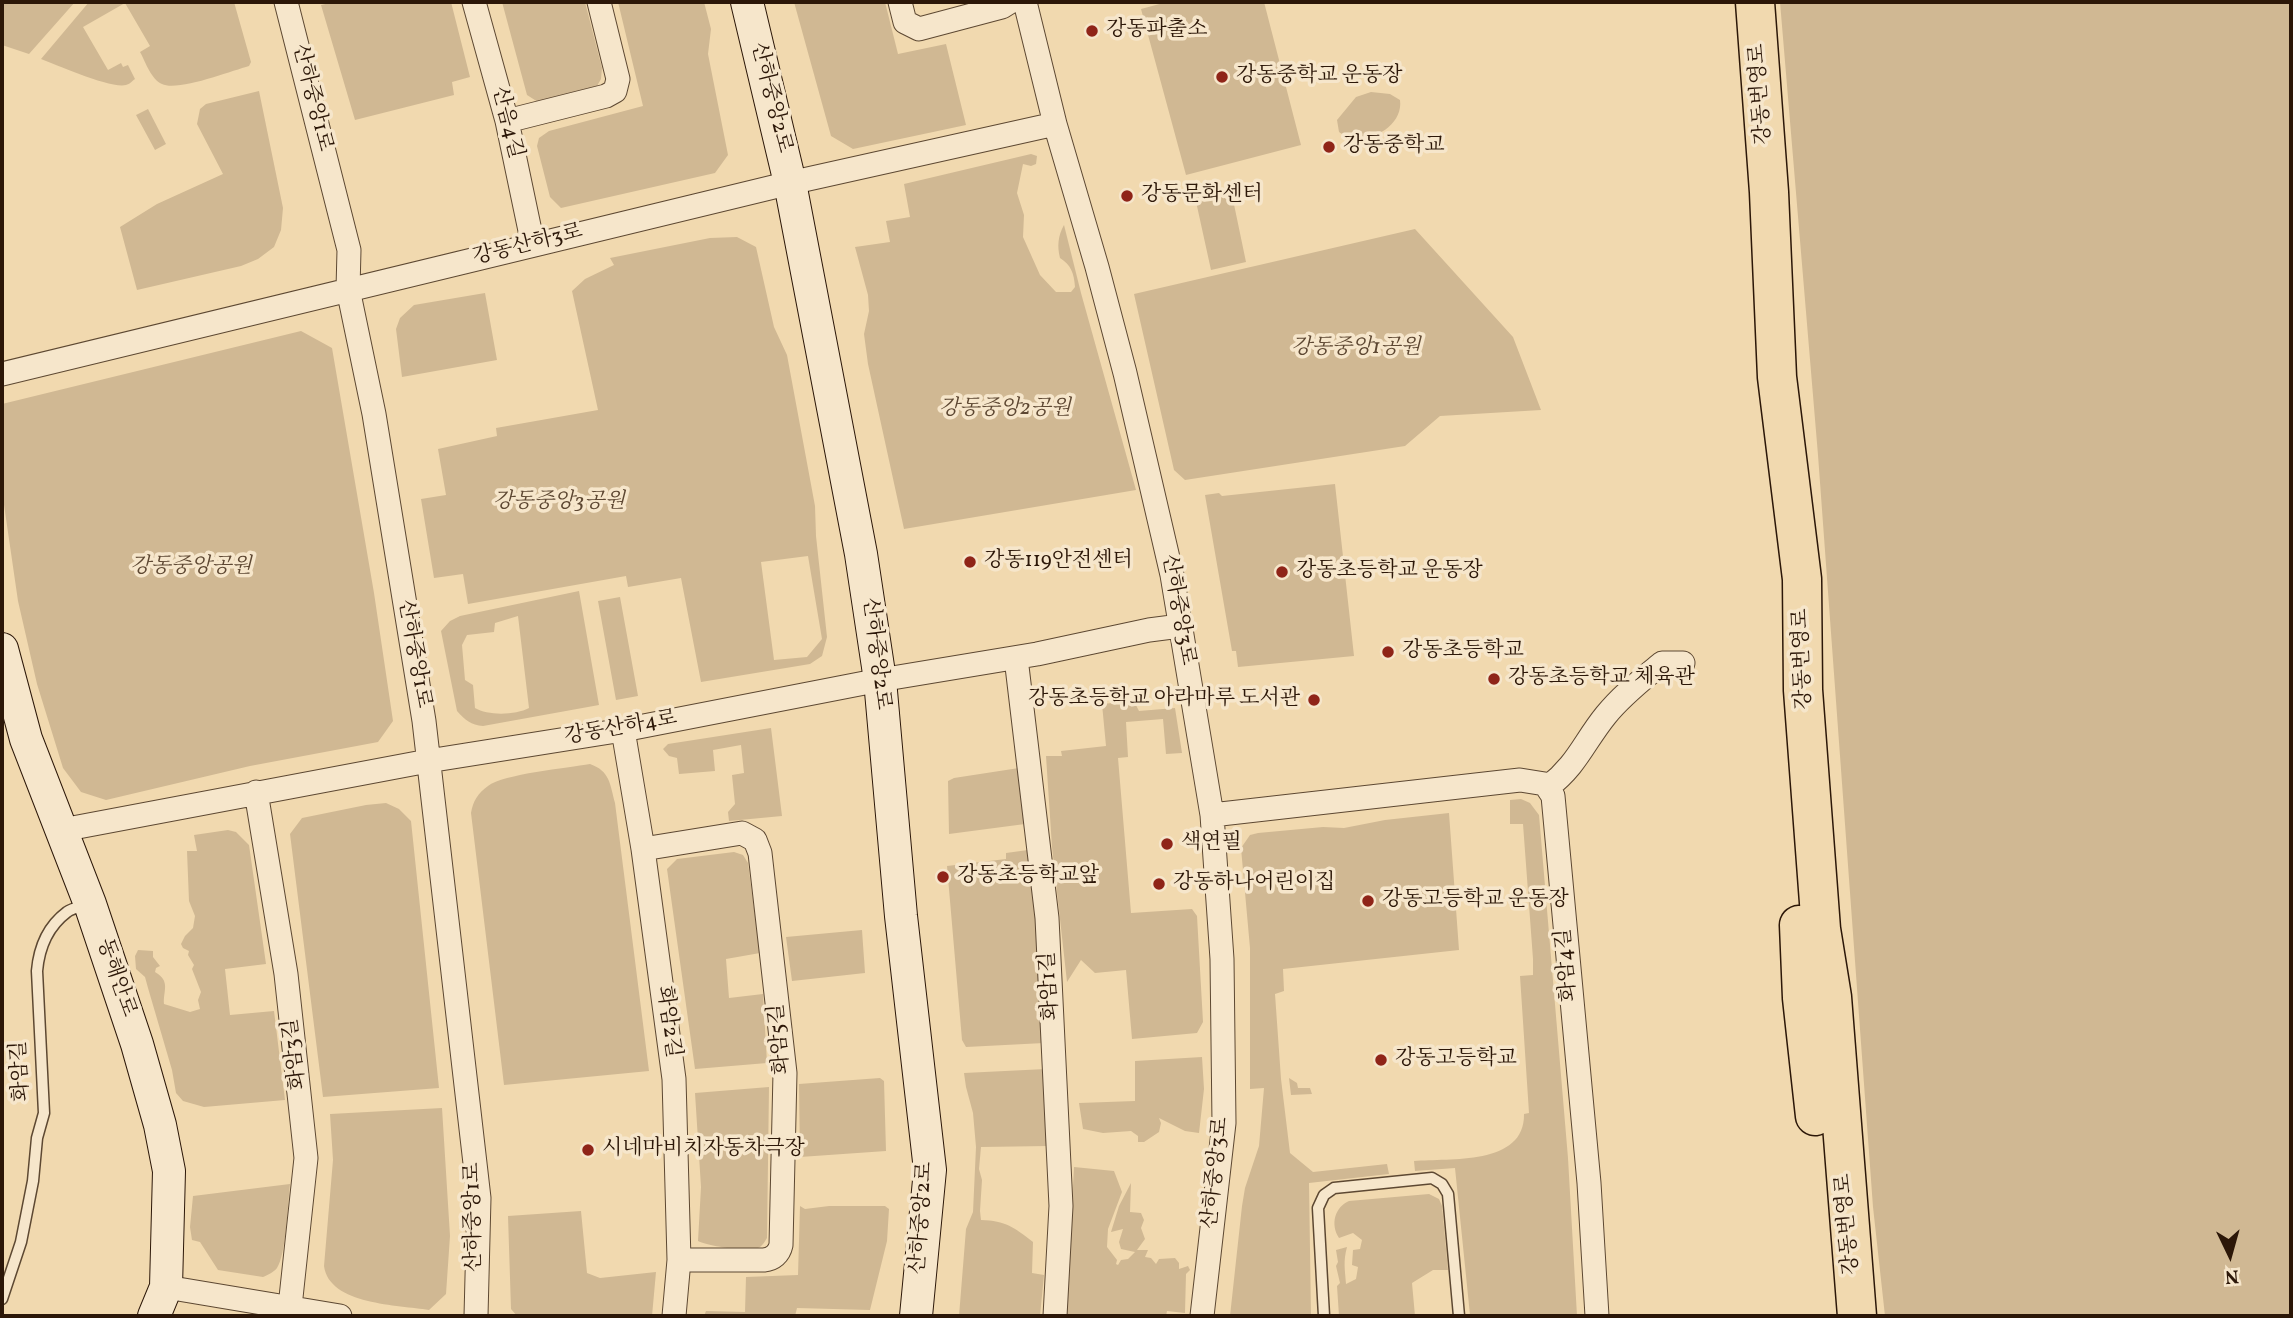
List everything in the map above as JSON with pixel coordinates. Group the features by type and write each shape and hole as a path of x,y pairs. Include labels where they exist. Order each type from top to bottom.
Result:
{"highway":[{"name":"강동번영로","path":"1730,2 1747,193 1755,385 1777,595 1779,692 1799,926 1802,998 1819,1155 1830,1316"},
{"name":"강동번영로","path":"1755,2 1769,192 1777,377 1802,579 1803,690 1821,929 1832,997 1857,1316"}],"main road":[{"name":"산하중앙2로","path":"747,2 790,183 863,568 880,680 901,916 930,1170 916,1316"},
{"name":"동해안로","path":"2,649 26,740 90,904 137,1044 160,1125 169,1171 166,1287 154,1316"}],"street":[{"name":"산하중앙1로","path":"286,2 349,250 348,289 374,414 424,721 479,1198 476,1316"},
{"name":"산음4길","path":"474,2 507,121 533,245"},
{"path":"507,121 606,96 615,91 618,79 599,2"},
{"path":"900,2 905,21 910,27 919,29 1002,7 1010,2"},
{"name":"산하중앙3로","path":"1025,2 1055,124 1125,373 1172,575 1212,815 1222,958 1224,1123 1202,1316"},
{"name":"강동산하3로","path":"2,374 790,183 1055,124"},
{"name":"강동산하4로","path":"62,830 256,792 623,730 1180,626"},
{"name":"화암1길","path":"1016,657 1048,918 1061,1206 1055,1316"},
{"path":"1212,815 1520,780 1545,784 1548,787 1572,766 1606,715 1631,689 1662,663 1683,663"},
{"name":"화암2길","path":"623,730 643,849 674,1079 679,1260 674,1316"},
{"name":"화암4길","path":"1548,787 1553,796 1589,1183 1597,1316"},
{"name":"화암3길","path":"256,792 286,974 306,1157 290,1312"},
{"name":"화암5길","path":"643,849 742,833 755,840 760,853 785,1073 779,1252 764,1260 679,1260"},
{"path":"166,1287 290,1312 340,1316"}],"lane":[{"name":"화암길","path":"2,1299 21,1242 33,1181 37,1138 44,1112 37,971 39,952 44,939 67,911 90,904"},
{"path":"1324,1316 1318,1208 1324,1195 1334,1188 1432,1178 1442,1184 1448,1194 1460,1316"}],"green space":[{"path":"2,2 75,2 29,54 2,45"},
{"path":"89,2 234,2 251,62 249,66 191,83 169,86 162,84 152,75 140,52 150,46 125,3 83,27 108,70 121,63 123,67 128,65 135,79 130,83 109,83 41,59"},
{"path":"334,2 451,2 470,77 452,82 454,95 355,120 321,5"},
{"path":"502,2 585,2 602,68 597,86 538,102 527,95"},
{"path":"618,2 704,2 711,29 708,54 728,155 715,173 561,208 550,197 537,146 539,138 549,131 643,106"},
{"path":"794,2 885,2 898,54 946,44 966,125 853,149 831,136"},
{"name":"강동중학교 운동장","path":"1167,2 1264,2 1301,145 1186,175 1141,9"},
{"path":"1780,2 2291,2 2291,1316 1885,1316 1873,1207 1818,455"},
{"path":"259,91 283,208 281,230 274,247 258,259 241,266 137,290 120,227 157,204 223,174 197,124 200,109 206,104"},
{"path":"1371,92 1390,94 1400,100 1395,120 1379,133 1369,137 1348,137 1339,132 1337,120 1356,97"},
{"path":"148,109 166,144 155,150 136,115"},
{"name":"강동중앙2공원","path":"1031,154 1037,156 1036,164 1023,164 1017,193 1024,215 1023,237 1040,275 1056,292 1071,292 1075,287 1073,274 1060,258 1059,249 1059,237 1064,225 1136,490 904,529 868,364 864,334 869,311 868,295 855,247 890,242 886,221 910,217 904,184"},
{"path":"1231,190 1246,262 1211,270 1195,197"},
{"name":"강동중앙1공원","path":"1415,229 1513,337 1541,410 1440,416 1405,446 1185,480 1174,470 1134,294"},
{"name":"강동중앙3공원","path":"737,237 756,247 774,327 787,355 815,506 827,637 822,656 810,664 701,682 681,578 628,587 626,576 468,604 463,574 434,578 421,499 446,495 438,449 497,436 496,428 598,410 572,291 585,279 614,265 610,258 710,238","holes":["808,556 822,639 807,657 774,660 761,562"]},
{"path":"485,293 497,360 402,377 396,329 400,318 414,305"},
{"name":"강동중앙공원","path":"301,331 332,348 393,721 378,742 250,766 106,800 81,792 63,768 37,684 18,601 2,491 2,404"},
{"name":"강동초등학교 운동장","path":"1335,484 1354,656 1238,667 1236,651 1232,651 1205,495 1219,493 1222,496"},
{"path":"579,591 599,705 483,726 468,722 457,711 441,631 450,621 460,616","holes":["518,616 529,708 502,714 475,708 473,685 465,680 462,645 467,635 494,632 495,623"]},
{"path":"620,597 638,696 616,700 598,601"},
{"path":"1134,701 1139,711 1175,708 1182,753 1166,754 1163,719 1126,722 1128,757 1118,758 1131,913 1192,909 1197,916 1203,1022 1197,1033 1132,1039 1126,970 1095,973 1081,960 1067,982 1052,847 1046,756 1062,756 1061,751 1106,746 1102,704"},
{"path":"771,728 782,816 729,821 728,812 735,804 732,775 744,773 741,745 713,750 715,771 679,774 677,758 669,756 663,749 668,744"},
{"path":"590,764 605,774 615,803 649,1071 504,1085 472,809 479,794 496,782 521,775"},
{"path":"1019,768 1025,824 949,834 948,781"},
{"path":"1521,799 1530,803 1539,815 1568,1158 1577,1316 1470,1315 1455,1168 1415,1171 1414,1161 1464,1159 1499,1151 1512,1143 1521,1131 1524,1114 1529,1113 1520,976 1533,975 1533,959 1523,824 1510,824 1510,800"},
{"path":"386,803 399,809 411,821 439,1088 323,1097 290,834 302,818"},
{"path":"1449,813 1459,950 1283,969 1284,991 1275,994 1290,1153 1313,1172 1387,1164 1389,1174 1309,1183 1311,1316 1230,1316 1242,1206 1259,1146 1264,1088 1250,1089 1250,948 1241,848 1250,835 1258,833 1323,827 1344,828 1385,820"},
{"path":"228,830 236,832 249,845 266,964 225,969 230,1015 274,1011 285,1100 204,1107 183,1101 176,1093 145,977 136,969 135,956 138,950 153,951 153,957 160,966 155,972 165,983 164,1004 190,1012 200,1009 198,1000 201,992 192,969 194,965 188,955 189,951 181,944 193,928 195,916 189,901 187,851 197,851 194,835"},
{"path":"1028,850 1035,907 1044,1043 966,1047 962,1040 947,866 1006,859 1006,853"},
{"path":"734,852 743,855 748,863 760,953 726,959 729,998 763,994 767,1063 695,1069 667,869 677,859"},
{"path":"862,930 865,973 792,981 786,937"},
{"path":"1202,1057 1204,1089 1199,1133 1185,1131 1159,1118 1159,1132 1144,1142 1138,1142 1138,1136 1131,1131 1103,1133 1083,1129 1079,1103 1135,1101 1135,1061"},
{"path":"1046,1069 1048,1146 981,1147 979,1169 982,1180 981,1220 1009,1226 1033,1242 1032,1273 1044,1275 1040,1316 959,1316 966,1229 973,1212 976,1147 973,1113 964,1073"},
{"path":"880,1078 884,1081 886,1151 800,1157 799,1084"},
{"path":"1289,1078 1297,1083 1298,1088 1310,1088 1312,1094 1291,1095"},
{"path":"769,1087 767,1238 755,1249 734,1249 698,1241 701,1187 695,1093"},
{"path":"442,1108 450,1236 446,1294 429,1310 367,1301 338,1289 329,1279 324,1266 333,1160 330,1114"},
{"path":"1074,1167 1114,1171 1122,1192 1108,1229 1107,1247 1118,1265 1121,1260 1128,1259 1135,1252 1121,1249 1119,1242 1123,1229 1111,1232 1119,1206 1131,1183 1130,1212 1141,1213 1144,1220 1141,1228 1145,1239 1137,1250 1148,1250 1145,1257 1151,1258 1156,1264 1159,1259 1175,1258 1179,1269 1188,1266 1190,1270 1186,1274 1185,1313 1167,1311 1166,1316 1066,1316"},
{"path":"290,1184 283,1252 277,1268 271,1273 263,1277 218,1270 200,1242 192,1240 190,1227 193,1196"},
{"path":"1429,1194 1439,1199 1442,1206 1448,1270 1433,1270 1412,1283 1415,1316 1339,1316 1337,1286 1340,1283 1336,1250 1347,1247 1346,1284 1356,1279 1358,1267 1352,1265 1353,1250 1360,1249 1362,1240 1353,1233 1339,1238 1335,1217 1340,1207 1349,1201"},
{"path":"800,1206 805,1209 885,1206 889,1209 887,1241 870,1310 797,1308 795,1316 704,1316 706,1311 745,1312 746,1277 798,1275"},
{"path":"581,1211 587,1273 600,1278 656,1272 652,1316 517,1316 511,1309 508,1216"}],"place":[{"name":"강동파출소","path":"1092,31"},
{"name":"강동중학교 운동장","path":"1222,77"},
{"name":"강동중학교","path":"1329,147"},
{"name":"강동문화센터","path":"1127,196"},
{"name":"강동119안전센터","path":"970,562"},
{"name":"강동초등학교 운동장","path":"1282,572"},
{"name":"강동초등학교","path":"1388,652"},
{"name":"강동초등학교 체육관","path":"1494,679"},
{"name":"강동초등학교 아라마루 도서관","path":"1314,700"},
{"name":"색연필","path":"1167,844"},
{"name":"강동초등학교앞","path":"943,877"},
{"name":"강동하나어린이집","path":"1159,884"},
{"name":"강동고등학교 운동장","path":"1368,901"},
{"name":"강동고등학교","path":"1381,1060"},
{"name":"시네마비치자동차극장","path":"588,1150"}]}
